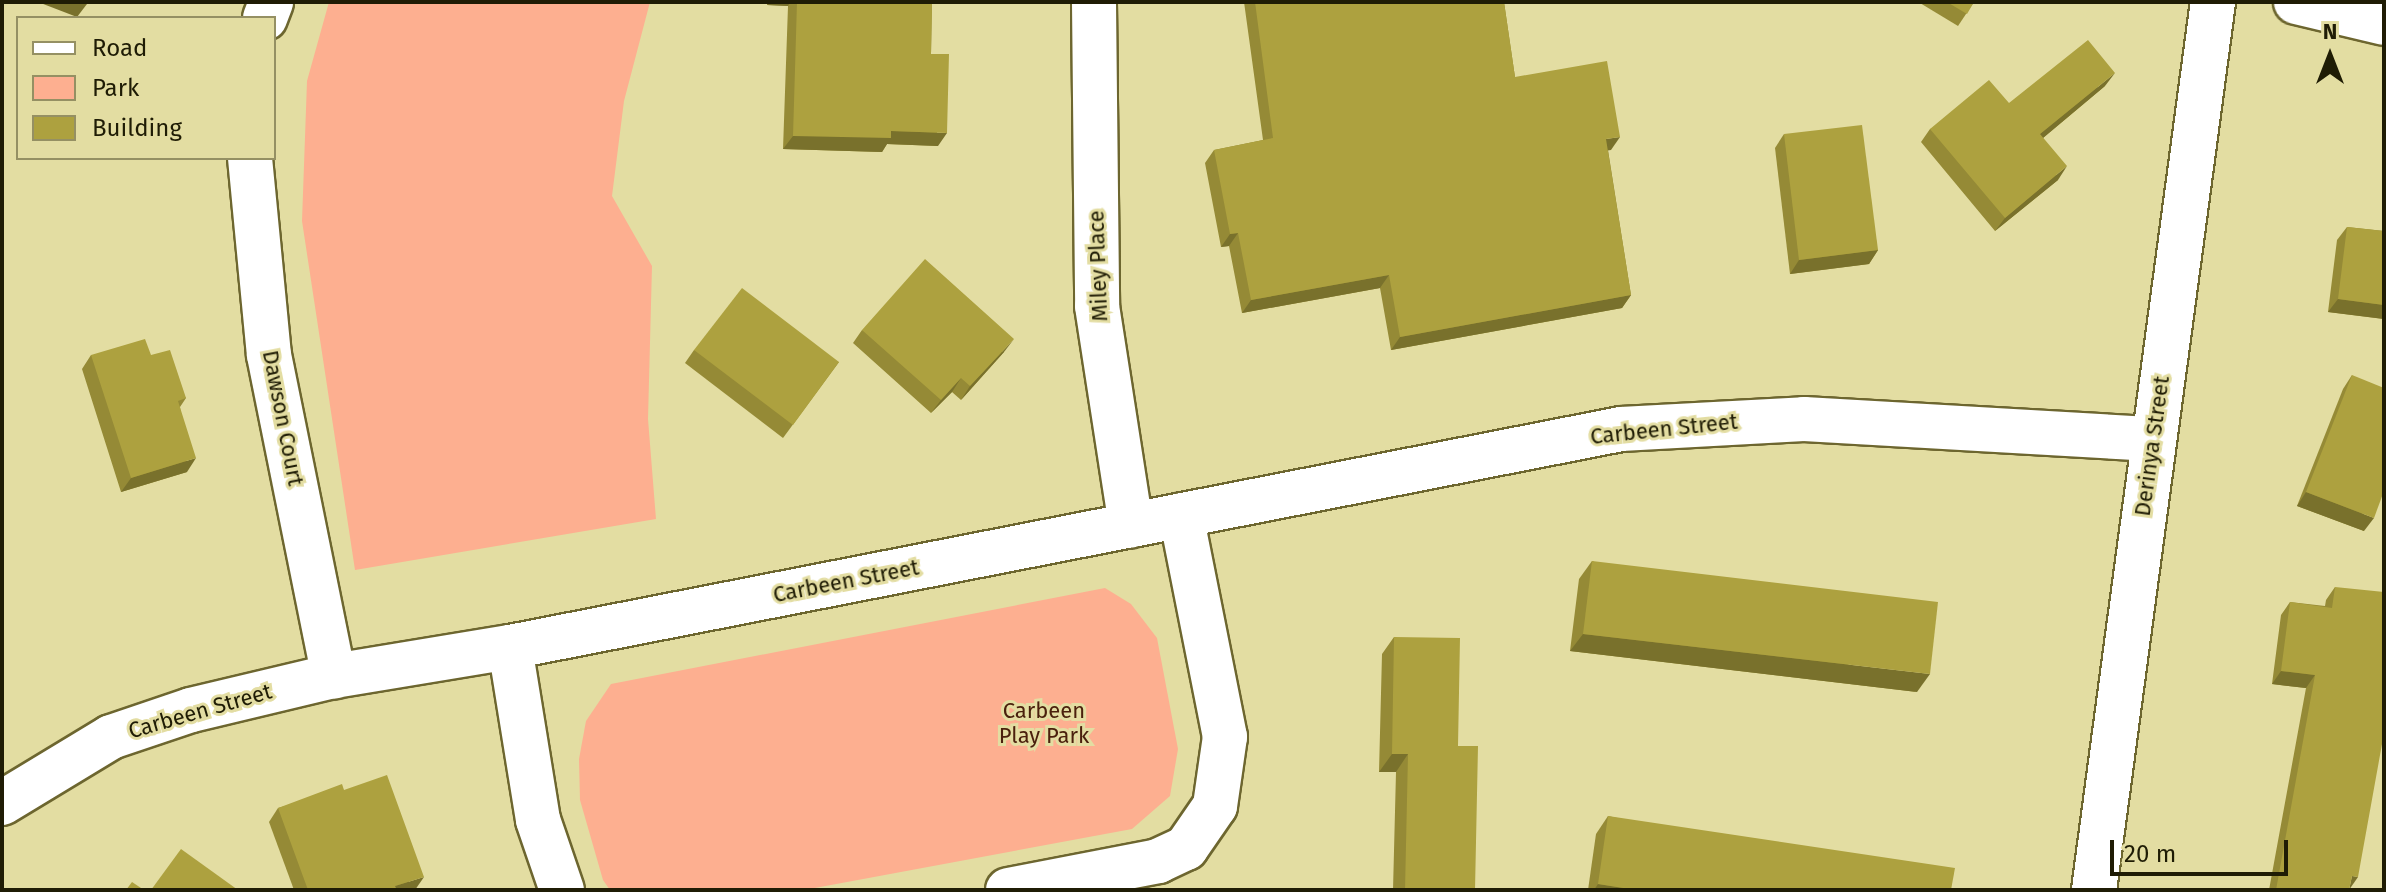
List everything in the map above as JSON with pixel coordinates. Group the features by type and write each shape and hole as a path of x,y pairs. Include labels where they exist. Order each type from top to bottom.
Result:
{"street":[{"name":"Derinya Street","path":"2094,890 2213,2"},
{"path":"2296,2 2384,23"},
{"name":"Miley Place","path":"1094,3 1097,306 1131,525"},
{"name":"Dawson Court","path":"250,160 269,355 334,676"},
{"name":"Carbeen Street","path":"2,803 111,737 191,710 334,676 510,647 1621,429 1713,420 1804,419 2153,439"},
{"path":"1008,890 1158,861 1186,848 1215,806 1225,737 1181,515"},
{"path":"510,647 538,820 562,890"}],"green space":[{"path":"329,2 650,2 624,101 612,196 652,266 648,419 656,519 355,570 302,221 307,81"},
{"name":"Carbeen Play Park","path":"1105,588 1131,604 1157,638 1178,749 1170,796 1132,829 804,890 610,890 603,880 580,800 579,759 586,721 611,684"}],"building":[{"path":"797,2 932,2 931,54 949,54 947,133 891,131 891,138 793,136"},
{"path":"1255,2 1504,2 1515,77 1607,61 1620,137 1606,139 1631,295 1400,337 1389,275 1251,300 1238,233 1230,234 1214,150 1273,138"},
{"path":"1947,2 1974,2 1967,14"},
{"path":"2088,40 2115,73 2040,134 2067,166 2005,218 1930,129 1989,80 2009,103"},
{"path":"1862,125 1878,250 1799,260 1784,134"},
{"path":"2347,227 2384,231 2384,305 2338,299"},
{"path":"925,259 1014,339 970,386 961,378 941,400 862,330"},
{"path":"742,288 839,362 793,425 694,350"},
{"path":"145,339 151,355 170,350 186,398 178,401 196,458 131,478 91,355"},
{"path":"2352,375 2384,388 2384,491 2374,518 2306,492"},
{"path":"1592,561 1938,602 1930,674 1583,634"},
{"path":"2335,587 2384,592 2384,733 2358,877 2352,876 2349,890 2276,890 2315,675 2281,671 2290,602 2332,608"},
{"path":"1394,637 1460,638 1458,746 1478,746 1475,890 1405,890 1408,754 1392,754"},
{"path":"387,775 424,877 395,886 397,890 308,890 278,808 342,784 344,790"},
{"path":"1608,816 1955,868 1951,890 1636,890 1598,884"},
{"path":"181,849 238,890 151,890"},
{"path":"132,882 144,890 126,890"}]}
